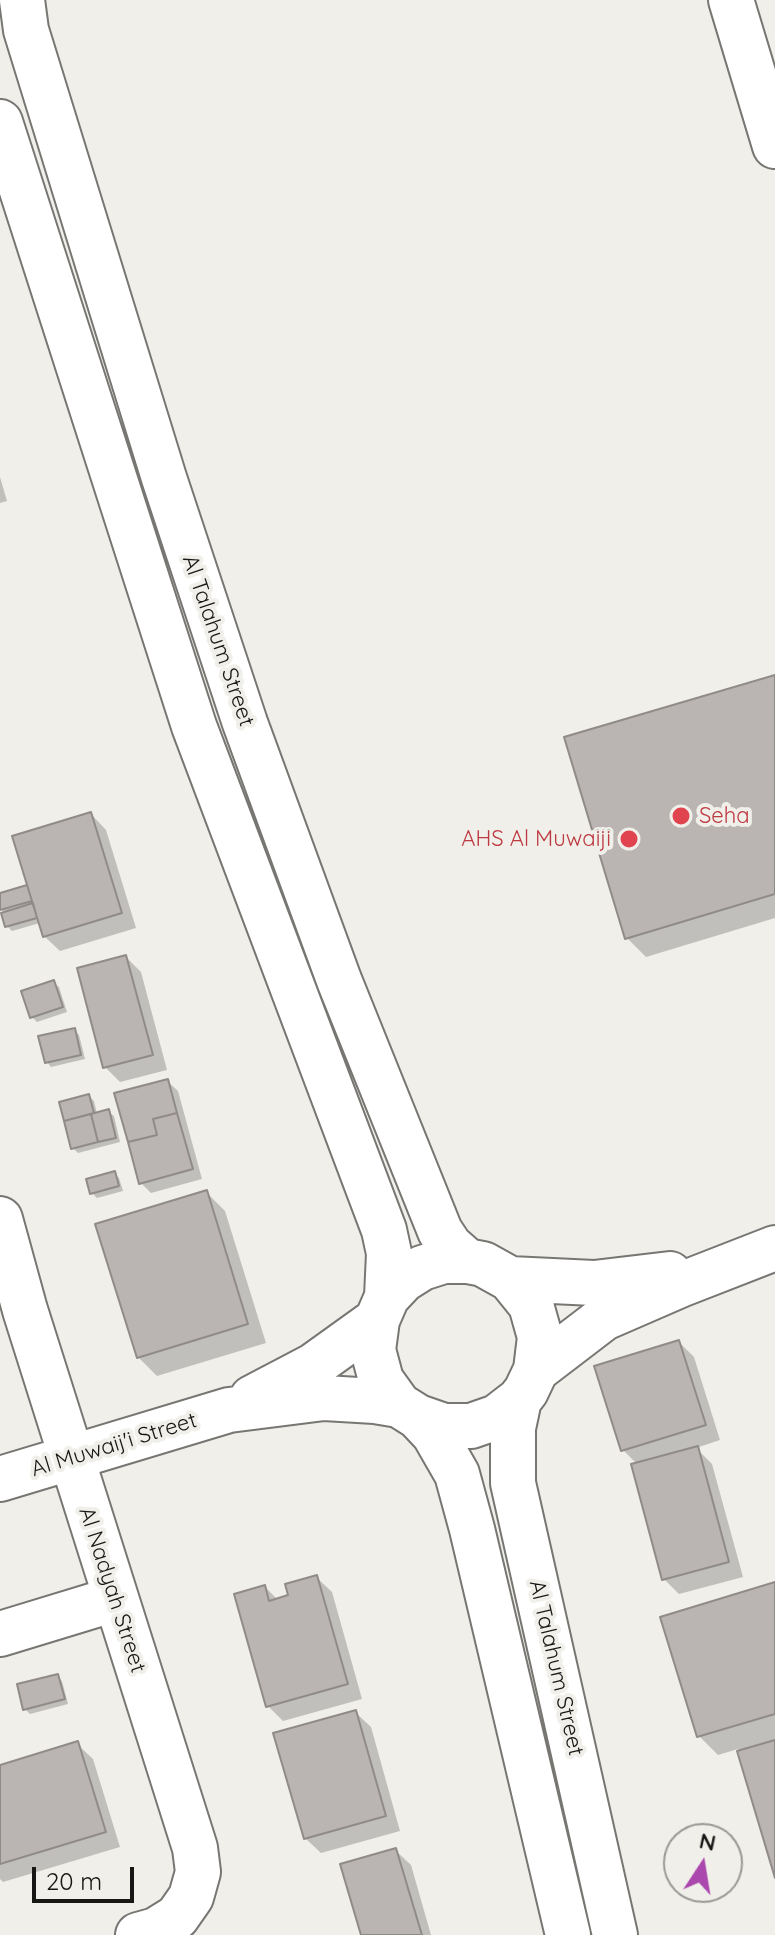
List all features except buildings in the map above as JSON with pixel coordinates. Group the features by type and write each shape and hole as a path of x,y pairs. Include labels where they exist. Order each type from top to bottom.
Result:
{"street":[{"name":"Al Talahum Street","path":"22,0 33,53 164,478 245,723 339,980 433,1216 450,1246 467,1261"},
{"path":"731,0 763,61 775,146"},
{"path":"0,122 194,726 384,1230 389,1253 373,1350 381,1380 447,1453 457,1474 568,1935"},
{"name":"Al Nadyah Street","path":"0,1219 12,1314 71,1458 195,1848 198,1872 191,1897 177,1917 156,1930 138,1935"},
{"path":"409,1411 444,1426 471,1426 497,1417 528,1385 604,1318 720,1269 773,1255"},
{"path":"382,1308 403,1280 422,1268 444,1261 483,1264 510,1279 531,1305 540,1337 528,1385"},
{"path":"510,1279 594,1283 720,1269"},
{"name":"Al Muwaij'i Street","path":"229,1410 313,1366 382,1308"},
{"name":"Al Talahum Street","path":"528,1385 513,1428 513,1483 615,1935"},
{"name":"Al Muwaij'i Street","path":"0,1479 229,1410 324,1398 409,1411"},
{"path":"0,1634 115,1599"}],"place":[{"name":"Seha","path":"681,816"},
{"name":"AHS Al Muwaiji","path":"629,839"}]}
